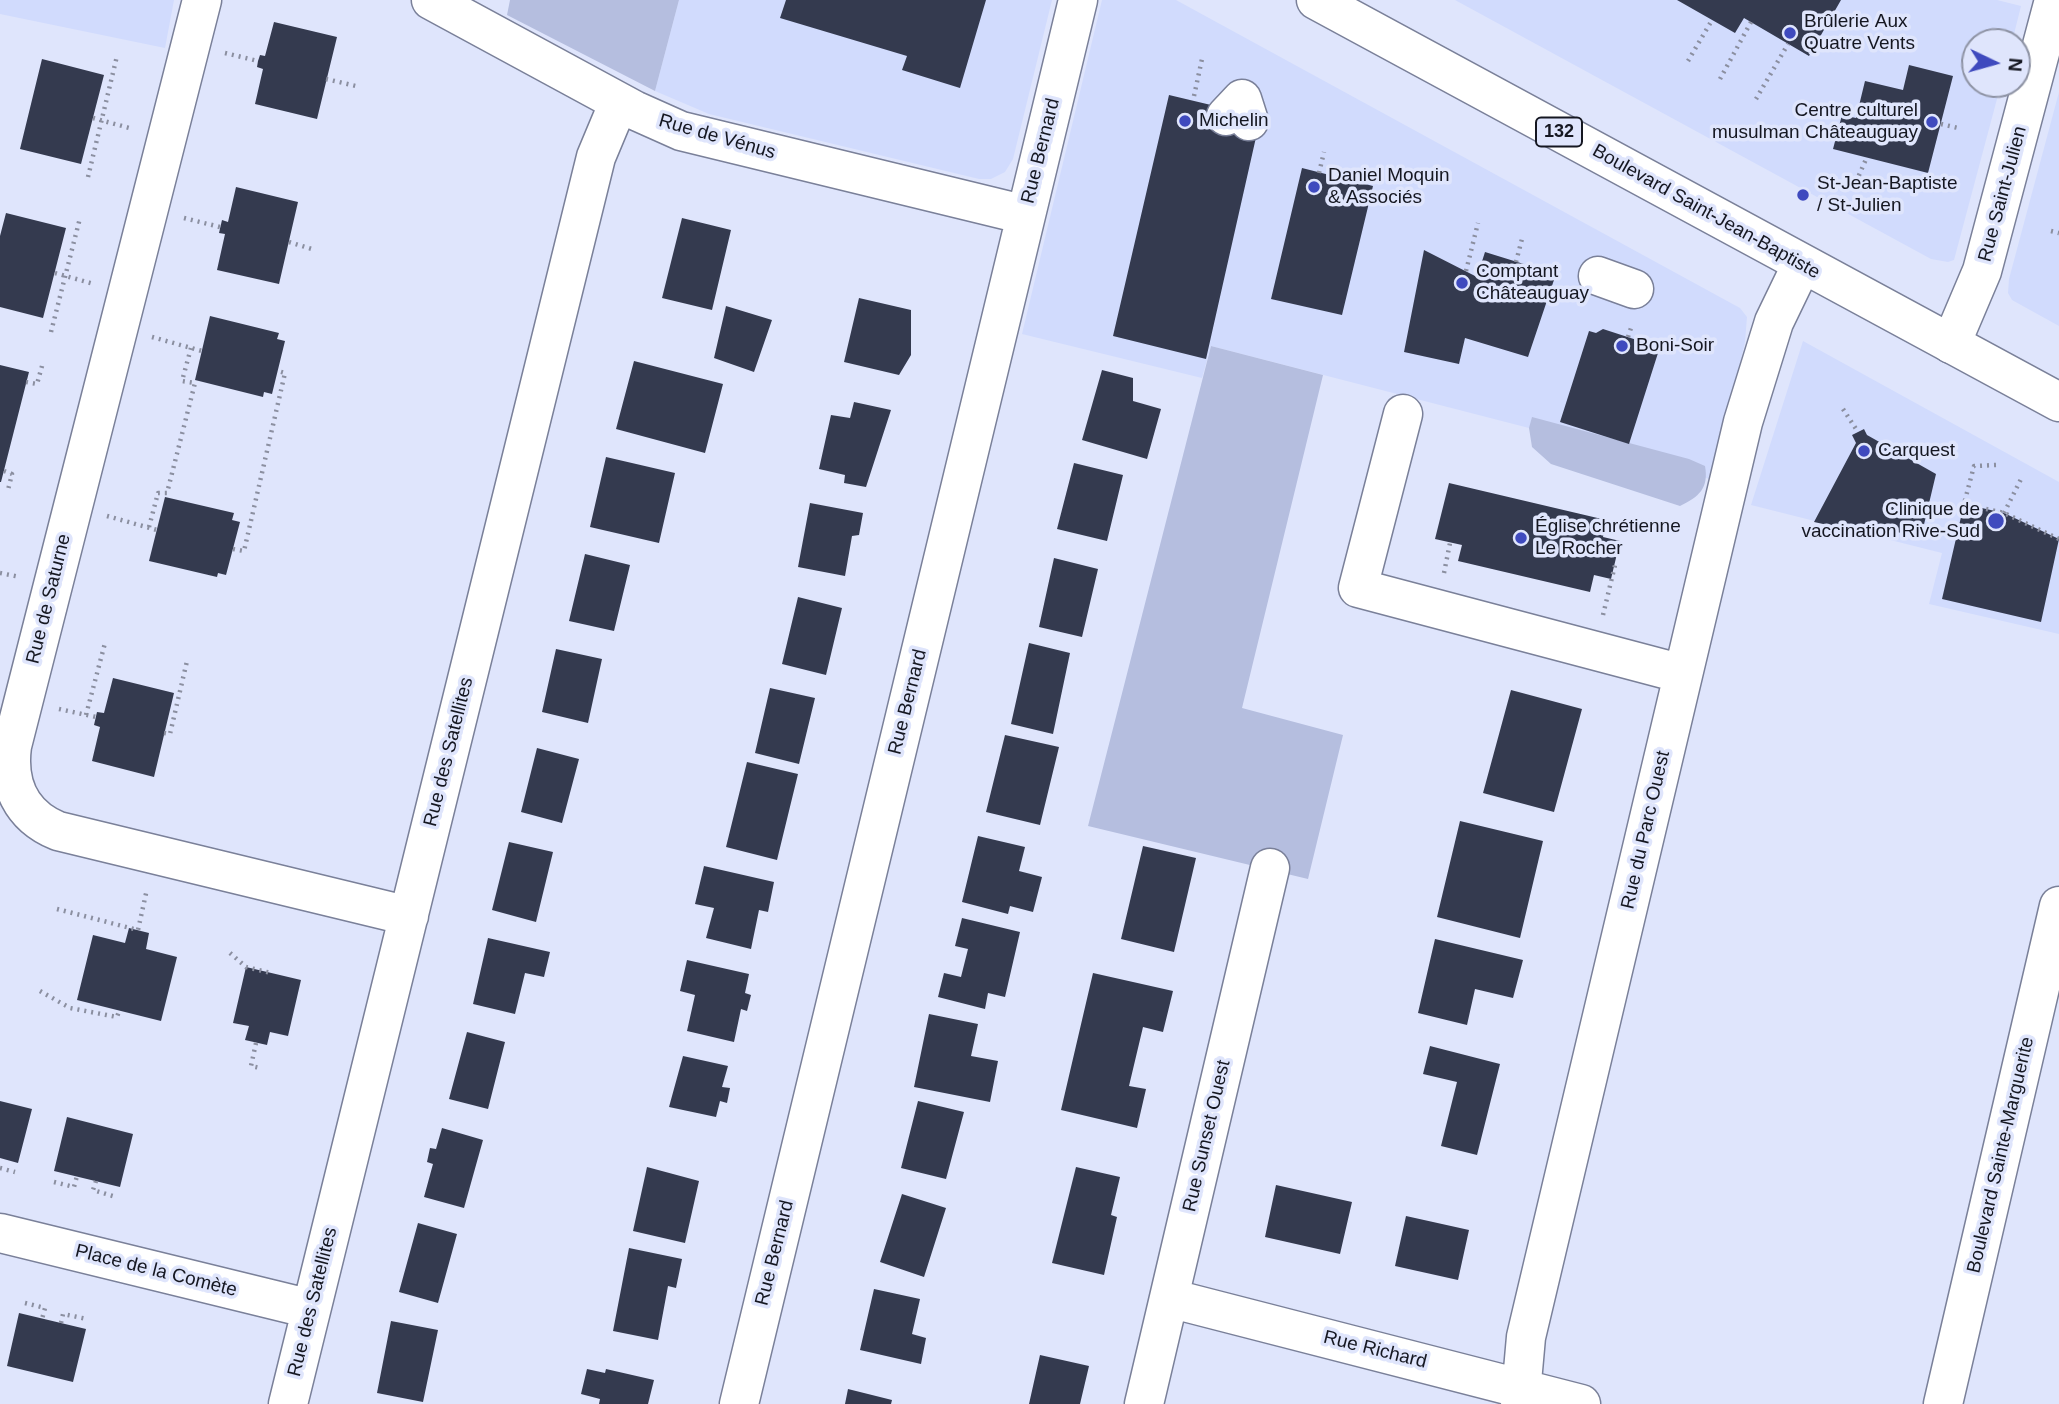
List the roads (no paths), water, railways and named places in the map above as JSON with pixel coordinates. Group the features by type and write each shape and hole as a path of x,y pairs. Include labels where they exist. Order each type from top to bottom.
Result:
{"main road":[{"name":"Rue de Saturne","path":"202,0 12,746 12,784 24,805 46,826 58,831 409,916"},
{"name":"Rue de Vénus","path":"431,0 619,102 681,131 1026,215"},
{"name":"Rue Bernard","path":"739,1404 1078,0"},
{"name":"Boulevard Saint-Jean-Baptiste","path":"1317,0 2059,402"},
{"name":"Rue Saint-Julien","path":"1951,344 1982,271 2054,0"},
{"name":"Rue des Satellites","path":"288,1404 596,157 619,102"},
{"name":"Rue du Parc Ouest","path":"1521,1396 1526,1337 1747,406 1774,322 1802,264"},
{"path":"1598,276 1634,289"},
{"path":"1403,414 1358,588 1683,674"},
{"name":"Rue Sunset Ouest","path":"1144,1404 1270,868"},
{"name":"Boulevard Sainte-Marguerite","path":"1943,1404 2059,906"},
{"name":"Place de la Comète","path":"0,1233 311,1309"},
{"name":"Rue Richard","path":"1169,1298 1521,1396 1581,1404"}],"place":[{"name":"Brûlerie Aux Quatre Vents","path":"1790,33"},
{"name":"Michelin","path":"1185,121"},
{"name":"Centre culturel musulman Châteauguay","path":"1932,122"},
{"name":"Daniel Moquin & Associés","path":"1314,187"},
{"name":"St-Jean-Baptiste / St-Julien","path":"1803,195"},
{"name":"Comptant Châteauguay","path":"1462,283"},
{"name":"Boni-Soir","path":"1622,346"},
{"name":"Carquest","path":"1864,451"},
{"name":"Clinique de vaccination Rive-Sud","path":"1996,521"},
{"name":"Église chrétienne Le Rocher","path":"1521,538"}]}
